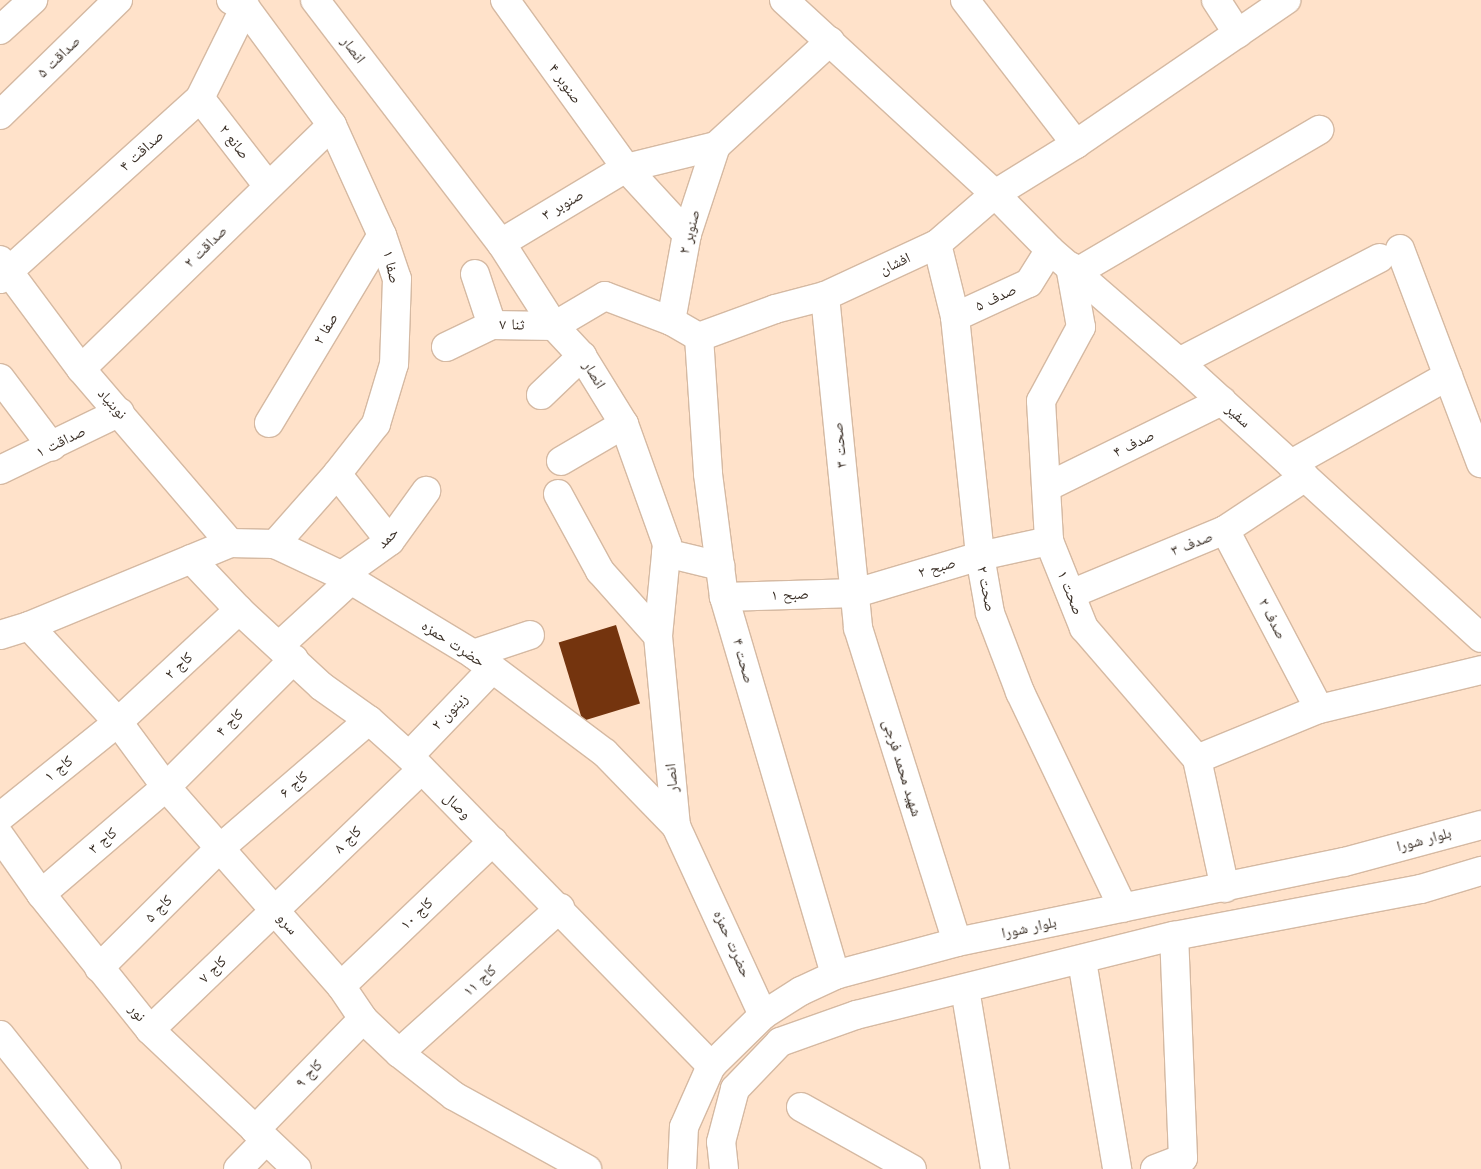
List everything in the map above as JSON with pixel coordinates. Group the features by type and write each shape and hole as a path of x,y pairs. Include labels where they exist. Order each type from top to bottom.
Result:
{"street":[{"path":"0,30 33,0"},
{"name":"صداقت ۵","path":"0,115 118,0"},
{"name":"انصار","path":"315,0 500,243 554,326 582,356 624,424 661,527 666,553 658,636 676,826"},
{"name":"صنوبر ۴","path":"505,0 626,168 687,234"},
{"name":"سفیر","path":"784,0 995,194 1066,263 1179,362 1298,471 1469,611 1481,638"},
{"path":"965,0 1076,144"},
{"path":"1216,0 1238,34"},
{"name":"افشان","path":"699,337 775,309 824,296 937,244 995,194 1076,144 1286,0"},
{"name":"صداقت ۴","path":"3,270 200,98 238,4"},
{"name":"صفا ۱","path":"238,4 332,126 382,234 397,279 394,364 376,424 337,474 275,544"},
{"path":"716,146 830,41"},
{"name":"صانع ۲","path":"200,98 268,186"},
{"name":"صداقت ۲","path":"81,369 332,126"},
{"path":"1066,263 1319,130"},
{"name":"صنوبر ۳","path":"500,243 626,168 716,146"},
{"name":"صنوبر ۲","path":"671,321 687,234 716,146"},
{"name":"صفا ۲","path":"269,423 382,234"},
{"name":"صحت ۲","path":"937,244 955,317 980,556 990,613 1020,692 1123,908"},
{"path":"1179,362 1390,253 1448,376 1481,463"},
{"name":"صدف ۵","path":"955,317 1028,284 1066,263"},
{"name":"صحت ۱","path":"1066,263 1081,327 1041,401 1049,541 1084,628 1198,759 1225,888"},
{"name":"نوبنیاد","path":"3,270 81,369 120,412 230,543"},
{"path":"475,274 492,325"},
{"path":"554,326 605,296 671,321 699,337"},
{"name":"صحت ۳","path":"824,296 856,593"},
{"name":"ثنا ۷","path":"446,347 492,325 554,326"},
{"name":"صحت ۴","path":"699,337 708,474 724,597 835,975"},
{"path":"541,395 582,356"},
{"name":"صدف ۳","path":"1071,594 1226,530 1298,471 1448,376"},
{"path":"0,378 52,447"},
{"name":"صدف ۴","path":"1047,487 1222,401"},
{"name":"صداقت ۱","path":"0,470 52,447 120,412"},
{"path":"561,461 624,424"},
{"path":"337,474 390,541"},
{"name":"حمد","path":"286,652 346,578 390,541 426,490"},
{"path":"558,494 600,571 658,636"},
{"name":"صدف ۲","path":"1226,530 1319,709"},
{"name":"صبح ۲","path":"856,593 980,556 1049,541"},
{"name":"حضرت حمزه","path":"0,635 30,626 230,543 275,544 346,578 482,662 605,753 676,826 763,1015"},
{"path":"666,553 720,566"},
{"name":"وصال","path":"191,559 240,610 321,686 369,720 415,763 560,908 711,1066"},
{"name":"صبح ۱","path":"724,597 856,593"},
{"name":"شهید محمد فرجی","path":"856,593 858,628 957,942"},
{"name":"کاج ۲","path":"118,722 240,610"},
{"name":"سرو","path":"30,626 118,722 166,788 218,850 275,910 341,986 363,1019 399,1053 454,1096 587,1169"},
{"path":"482,662 530,635"},
{"name":"کاج ۴","path":"166,788 286,652"},
{"name":"زیتون ۲","path":"415,763 482,662"},
{"path":"1198,759 1319,709 1481,670"},
{"name":"کاج ۶","path":"218,850 369,720"},
{"name":"کاج ۱","path":"0,817 118,722"},
{"name":"کاج ۸","path":"275,910 415,763"},
{"name":"کاج ۳","path":"41,894 166,788"},
{"name":"بلوار شورا","path":"682,1169 684,1127 711,1066 763,1015 801,991 835,975 957,942 1344,862 1481,825"},
{"name":"نور","path":"0,836 41,894 150,1030 297,1169"},
{"name":"کاج ۱۰","path":"341,986 493,841"},
{"name":"کاج ۵","path":"99,968 218,850"},
{"path":"724,1169 722,1142 735,1089 780,1042 856,1015 1082,961 1174,936 1421,889 1481,871"},
{"path":"1217,928 1225,888"},
{"name":"کاج ۱۱","path":"399,1053 560,908"},
{"name":"کاج ۷","path":"150,1030 275,910"},
{"path":"1155,1169 1183,1158 1174,936"},
{"path":"1082,961 1117,1169"},
{"path":"965,989 995,1169"},
{"name":"کاج ۹","path":"238,1169 261,1135 363,1019"},
{"path":"0,1034 107,1169"},
{"path":"801,1107 912,1169"}],"building":[{"path":"616,625 640,703 583,721 559,643"}]}
